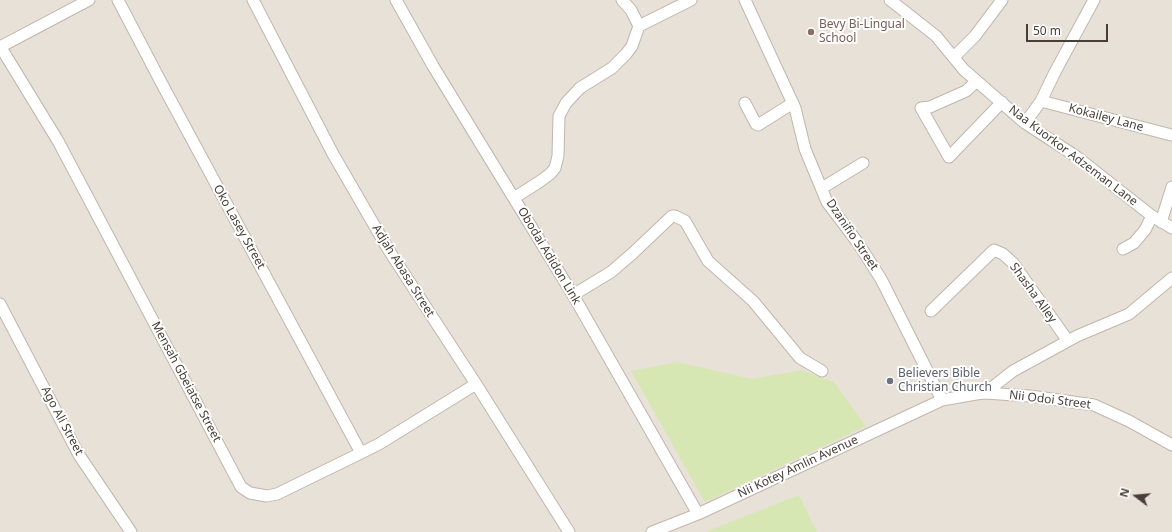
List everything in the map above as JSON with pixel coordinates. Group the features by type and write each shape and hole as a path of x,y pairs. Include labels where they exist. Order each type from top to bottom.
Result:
{"street":[{"path":"0,46 89,0"},
{"name":"Oko Lasey Street","path":"118,0 165,91 362,453"},
{"name":"Adjah Abasa Street","path":"253,0 332,154 388,249 476,384 569,532"},
{"name":"Obodai Adidon Link","path":"396,0 433,66 572,295 698,514"},
{"path":"622,0 631,10 639,26"},
{"path":"514,198 540,182 555,168 558,156 559,116 566,103 580,88 612,68 626,54 632,46 639,26 691,0"},
{"name":"Dzanifio Street","path":"745,0 793,103 805,148 827,202 858,243 881,279 942,400"},
{"name":"Naa Kuorkor Adzeman Lane","path":"890,0 936,36 964,70 1026,123 1077,157 1157,219 1172,228"},
{"path":"954,57 975,36 1002,0"},
{"path":"1026,123 1041,101 1094,0"},
{"name":"Mensah Gbeiatse Street","path":"0,46 58,141 241,487 250,493 267,496 288,488 379,444 476,384"},
{"path":"977,81 966,91 930,107 921,108 949,157 1002,102"},
{"name":"Kokailey Lane","path":"1041,101 1172,135"},
{"path":"745,103 756,124 758,125 793,103"},
{"path":"822,188 863,163"},
{"path":"1123,249 1134,243 1157,219 1172,187"},
{"path":"572,295 611,272 672,216 675,216 685,221 708,261 753,301 800,358 822,371"},
{"name":"Shasha Alley","path":"931,311 990,256 994,250 1003,254 1013,263 1068,341"},
{"path":"985,393 1013,371 1068,341 1129,314 1172,278"},
{"name":"Ago Ali Street","path":"0,304 79,455 131,532"},
{"name":"Nii Odoi Street","path":"942,400 985,393 1030,396 1094,405 1129,420 1172,445"},
{"name":"Nii Kotey Amlin Avenue","path":"652,532 698,514 942,400"}],"shaded area":[{"path":"0,0 1172,0 1172,532 0,532"}],"green space":[{"path":"677,362 752,379 802,370 834,382 866,426 705,502 631,371"},
{"path":"799,495 817,532 705,532"}],"place":[{"name":"Bevy Bi-Lingual School","path":"811,32"},
{"name":"Believers Bible Christian Church","path":"890,381"}]}
